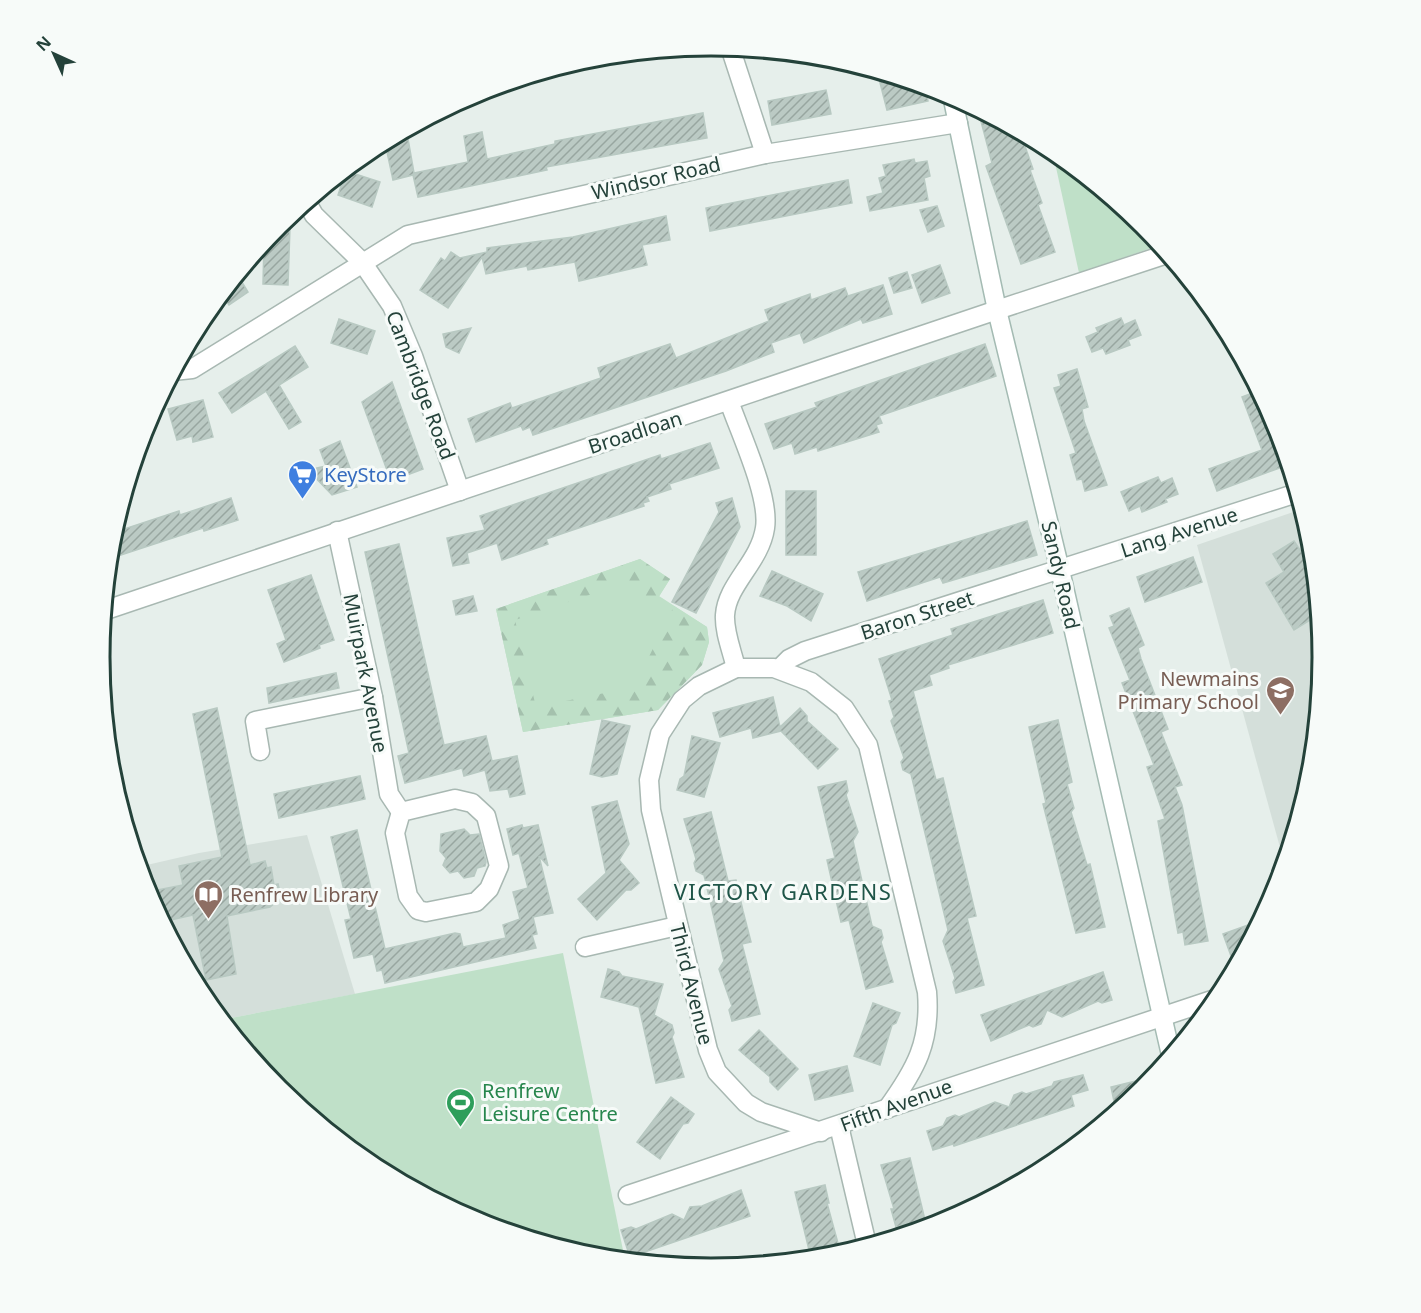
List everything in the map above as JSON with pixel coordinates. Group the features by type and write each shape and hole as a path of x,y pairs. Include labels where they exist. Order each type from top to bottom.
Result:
{"street":[{"path":"733,57 765,154"},
{"name":"Sandy Road","path":"955,108 997,310 1060,570 1169,1045"},
{"name":"Windsor Road","path":"182,370 192,369 408,235 765,154 958,123"},
{"name":"Cambridge Road","path":"310,209 314,215 362,262 392,306 413,356 460,491"},
{"name":"Broadloan","path":"112,608 1159,257"},
{"path":"729,401 762,495 765,526 755,559 733,590 727,604 727,631 735,669 757,667 779,669 812,682 844,708 868,745 927,992 929,1014 926,1039 910,1078 887,1109"},
{"name":"Lang Avenue","path":"1060,570 1289,495"},
{"name":"Muirpark Avenue","path":"337,531 374,697 389,794 401,812"},
{"name":"Baron Street","path":"779,669 789,659 805,651 1060,570"},
{"name":"Third Avenue","path":"735,669 717,675 682,700 660,734 650,769 651,810 708,1050 717,1072 746,1103 761,1113 821,1132"},
{"path":"261,751 255,721 374,697"},
{"path":"455,799 472,803 486,816 499,866 489,889 476,902 426,912 418,909 408,896 395,833 401,812 455,799"},
{"path":"585,947 677,926"},
{"name":"Fifth Avenue","path":"628,1196 839,1126 1162,1014 1201,1003"},
{"path":"839,1126 865,1237"}],"shaded area":[{"name":"Newmains Primary School","path":"1294,512 1306,578 1312,656 1310,696 1300,774 1280,849 1197,545"},
{"path":"307,835 355,994 231,1018 190,957 171,922 147,865 199,853"}],"green space":[{"path":"1056,165 1107,205 1151,248 1079,273"},
{"path":"640,559 670,579 659,596 707,627 709,642 702,665 658,710 523,732 496,609"},
{"path":"640,559 670,579 652,608 622,584 515,620 536,707 634,687 674,606 707,627 709,642 702,665 658,710 523,732 496,609"},
{"name":"Renfrew Leisure Centre","path":"563,953 623,1251 593,1246 517,1226 445,1196 410,1177 345,1133 314,1108 259,1053 231,1018"}],"building":[{"path":"879,80 927,96 928,101 887,110"},
{"path":"826,90 831,114 772,125 768,101"},
{"path":"703,113 707,138 546,167 547,170 418,197 413,175 393,180 387,152 408,137 414,173 468,162 464,136 482,132 487,159 555,144 555,141"},
{"path":"980,119 1024,145 1033,169 1030,170 1042,203 1038,205 1055,252 1021,264 986,166 992,163"},
{"path":"914,159 915,163 927,161 930,176 924,178 928,200 870,211 867,197 883,193 879,178 886,176 883,165"},
{"path":"354,174 380,182 372,207 338,195 342,182"},
{"path":"848,180 852,203 710,231 706,208"},
{"path":"937,206 944,226 928,232 920,210"},
{"path":"666,216 670,240 642,245 647,265 579,281 575,262 528,270 527,266 486,274 482,257 448,308 420,290 441,258 445,261 451,252 460,258 487,252 487,248 573,237"},
{"path":"290,228 288,285 263,284 264,255"},
{"path":"940,265 950,293 922,303 912,275"},
{"path":"907,272 912,288 894,293 889,278"},
{"path":"242,282 248,292 229,305 226,301"},
{"path":"883,285 892,314 863,323 861,319 804,343 800,333 771,343 774,352 726,371 533,435 530,427 523,430 521,426 476,442 468,419 510,403 512,408 601,378 598,368 670,344 676,358 769,321 765,310 810,294 811,300 845,288 848,296"},
{"path":"1121,318 1124,325 1135,320 1141,335 1128,340 1130,345 1106,354 1103,348 1092,352 1086,337 1098,332 1096,328"},
{"path":"339,319 375,331 367,354 331,343"},
{"path":"471,328 459,353 446,347 443,334"},
{"path":"985,344 996,376 879,416 882,423 876,425 879,432 818,451 817,447 795,454 792,443 774,449 765,424 817,407 815,403"},
{"path":"295,346 308,367 279,385 301,422 289,429 266,391 232,413 219,393"},
{"path":"1077,369 1088,407 1082,409 1084,421 1107,485 1085,491 1082,479 1077,480 1070,455 1076,453 1054,388 1061,386 1058,375"},
{"path":"392,382 423,469 391,481 362,402"},
{"path":"1251,394 1281,467 1217,491 1209,469 1262,450 1242,397"},
{"path":"203,400 213,437 193,442 192,436 177,440 168,409"},
{"path":"340,441 357,487 332,495 308,470 326,466 320,450"},
{"path":"710,443 719,468 669,484 671,489 647,497 649,501 643,503 644,506 546,539 548,544 502,560 497,543 467,553 469,563 453,566 447,538 485,530 480,516 660,455 661,459"},
{"path":"1158,477 1161,483 1172,478 1178,494 1165,499 1167,502 1142,512 1140,506 1129,511 1121,492"},
{"path":"786,491 816,491 816,555 786,555"},
{"path":"231,498 238,520 204,531 203,528 118,556 123,529 179,511 180,515"},
{"path":"732,498 740,527 696,613 672,602 719,512 716,503"},
{"path":"1027,521 1037,555 943,583 940,577 867,601 858,572"},
{"path":"1294,541 1302,553 1310,620 1294,630 1266,583 1284,572 1273,554"},
{"path":"399,544 444,745 486,736 492,761 517,756 525,794 510,797 508,789 490,791 485,770 464,776 462,768 405,783 398,756 409,753 365,552"},
{"path":"1193,557 1202,582 1145,602 1137,577"},
{"path":"772,571 823,594 811,621 787,606 760,596"},
{"path":"311,575 334,640 284,662 277,644 286,640 268,590"},
{"path":"473,596 477,611 456,615 453,601"},
{"path":"1043,600 1053,633 948,665 949,668 929,675 932,685 913,691 936,780 943,778 976,916 967,918 984,985 956,993 953,982 955,978 943,941 948,930 911,774 903,770 901,762 904,758 891,721 894,717 889,701 892,700 879,659 953,635 951,629"},
{"path":"1129,608 1144,645 1138,648 1141,659 1168,729 1161,732 1182,785 1175,787 1182,805 1208,941 1185,945 1183,932 1178,933 1158,821 1165,819 1147,767 1154,765 1122,683 1130,680 1109,628 1114,626 1110,616"},
{"path":"336,673 339,688 269,703 267,688"},
{"path":"773,697 780,727 800,708 807,716 807,721 838,749 818,769 781,731 753,738 751,728 720,737 713,713"},
{"path":"217,708 250,865 265,861 267,868 271,867 274,885 278,884 282,900 270,907 227,916 236,974 206,980 193,915 170,920 157,890 183,885 179,866 222,857 193,714"},
{"path":"602,720 630,726 617,774 602,777 590,774"},
{"path":"1058,720 1072,782 1067,784 1074,808 1071,812 1087,865 1090,864 1105,927 1076,933 1043,804 1046,803 1029,727"},
{"path":"692,736 720,743 704,797 677,790 680,779 684,776"},
{"path":"360,776 365,799 279,818 274,794"},
{"path":"846,781 848,791 846,795 858,832 853,841 872,926 881,930 883,938 881,942 893,982 866,989 849,920 841,922 827,860 835,858 818,787"},
{"path":"617,801 629,844 619,860 639,883 631,890 626,890 597,920 578,899 606,873 592,807"},
{"path":"711,812 728,881 736,880 751,942 742,944 760,1014 732,1021 729,1010 732,1006 719,969 724,961 704,875 696,871 694,863 696,859 684,819"},
{"path":"522,825 523,828 538,825 548,866 539,856 553,913 533,917 537,934 532,935 536,948 385,983 382,970 377,971 373,954 354,958 345,920 351,919 331,837 357,830 385,949 455,933 460,934 463,947 506,938 503,925 520,919 513,892 528,888 519,853 513,855 507,829"},
{"path":"464,829 470,835 479,834 486,862 485,866 477,868 474,876 464,878 458,871 450,873 443,865 446,858 440,851 441,834"},
{"path":"1248,925 1231,957 1223,934"},
{"path":"608,969 619,972 622,976 663,984 654,1015 672,1025 674,1033 672,1037 684,1077 656,1083 639,1007 601,997"},
{"path":"1103,972 1112,1000 1102,1003 1098,1001 1062,1017 1047,1010 1041,1024 1033,1027 1029,1025 991,1041 981,1015"},
{"path":"873,1003 900,1013 896,1023 892,1025 880,1065 854,1056"},
{"path":"759,1030 798,1069 778,1090 770,1082 770,1077 739,1050"},
{"path":"847,1066 853,1091 815,1100 809,1075"},
{"path":"1083,1075 1088,1090 1071,1095 1074,1106 954,1146 953,1144 933,1150 927,1131 943,1126 947,1118 955,1115 959,1117 995,1102 1009,1107 1014,1095 1022,1092 1026,1094 1052,1086 1054,1082"},
{"path":"1135,1081 1114,1101 1111,1087"},
{"path":"671,1097 694,1114 688,1123 683,1124 660,1159 637,1142"},
{"path":"910,1158 925,1218 896,1227 891,1209 894,1209 881,1165"},
{"path":"825,1185 829,1203 827,1203 838,1244 809,1249 795,1192"},
{"path":"741,1190 750,1216 642,1253 628,1251 621,1230 631,1227 636,1229 672,1214 684,1220 690,1207 702,1206"}],"place":[{"name":"KeyStore","path":"303,500"},
{"name":"Newmains Primary School","path":"1280,716"},
{"name":"Renfrew Library","path":"209,920"},
{"name":"Renfrew Leisure Centre","path":"461,1128"}],"district":[{"name":"VICTORY GARDENS","path":"783,891"}]}
